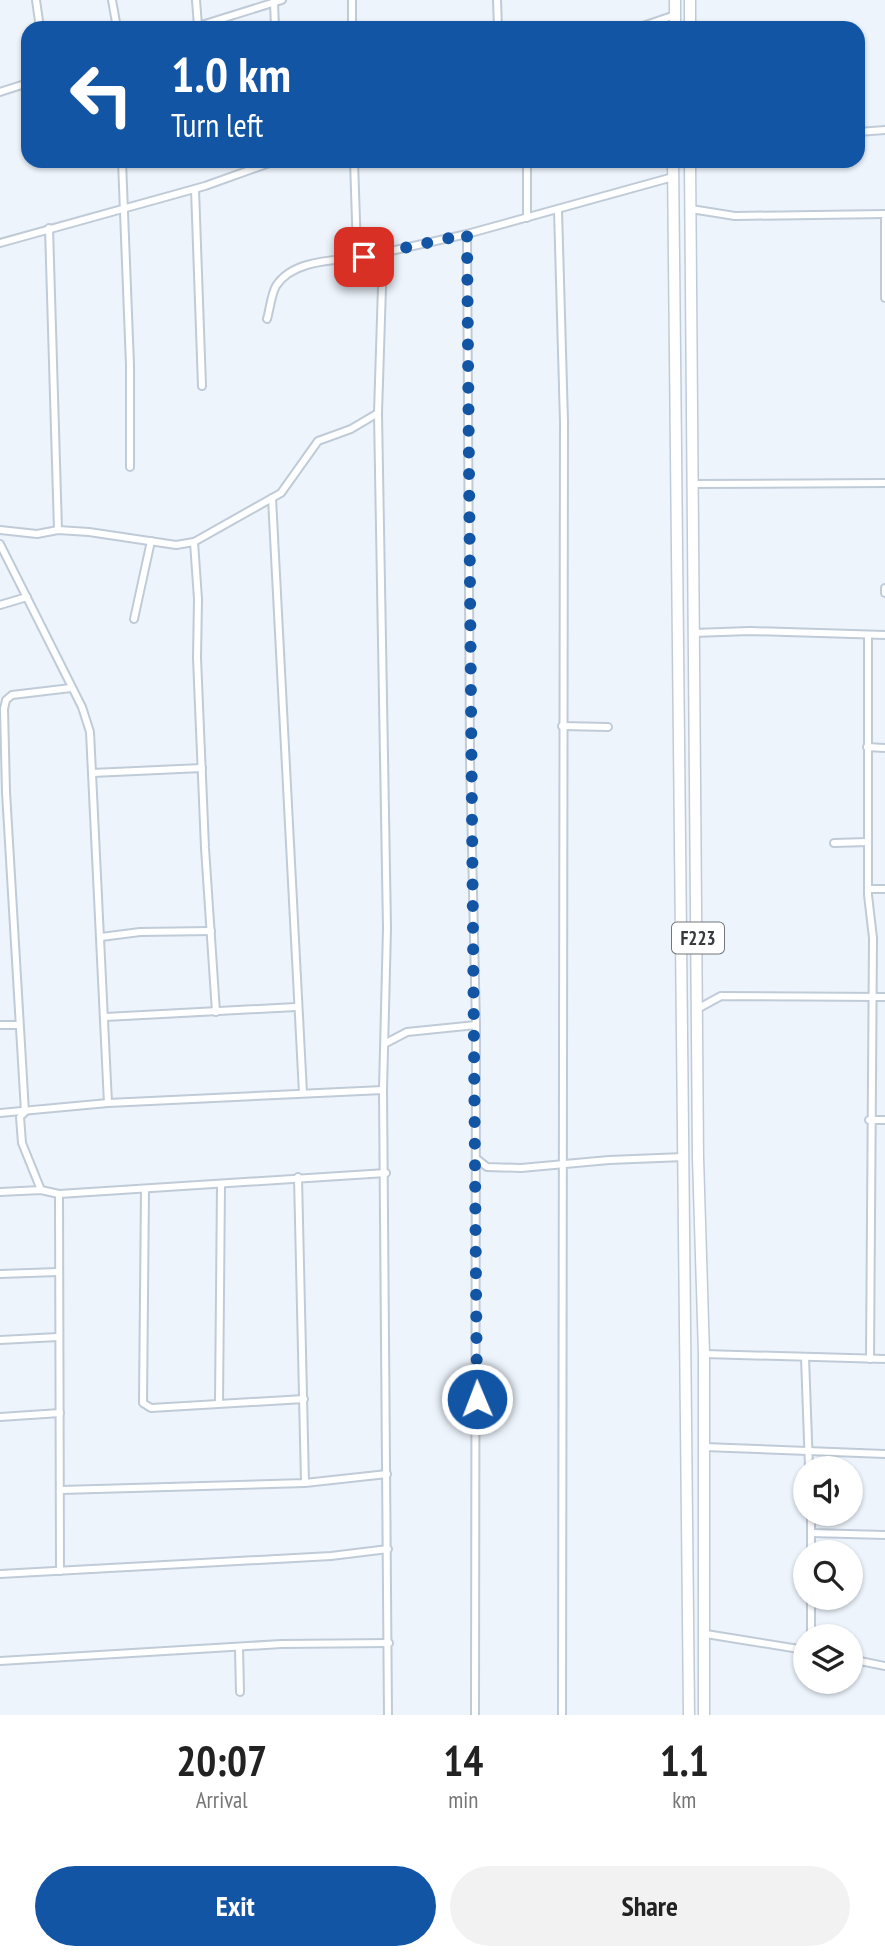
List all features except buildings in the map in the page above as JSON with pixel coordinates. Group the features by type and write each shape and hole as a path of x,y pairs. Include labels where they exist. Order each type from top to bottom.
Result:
{"main road":[{"path":"675,0 675,21"},
{"path":"690,0 690,21"},
{"name":"F223","path":"673,168 689,1715"},
{"name":"F223","path":"690,168 699,1007 698,1158 704,1354 704,1715"},
{"path":"680,898 697,898"},
{"path":"690,1674 704,1673"}],"street":[{"path":"36,0 39,21"},
{"path":"113,0 116,21"},
{"path":"195,21 196,0"},
{"path":"352,0 352,21"},
{"path":"214,21 278,1 276,21"},
{"path":"497,1 498,21"},
{"path":"657,21 675,15"},
{"path":"0,92 21,85"},
{"path":"865,131 885,130"},
{"path":"122,168 130,365 130,467"},
{"path":"0,243 195,189 255,168"},
{"path":"354,168 357,250 364,257"},
{"path":"527,168 527,218"},
{"path":"267,319 275,288 288,272 304,266 383,255 673,177"},
{"path":"195,189 202,386"},
{"path":"558,209 564,422 562,1715"},
{"path":"691,209 735,216 885,216 885,298"},
{"path":"49,228 58,530"},
{"path":"467,234 470,759 478,1163 475,1715"},
{"path":"383,255 378,413 387,928 383,1090 390,1643 388,1715"},
{"path":"0,530 37,534 58,530 176,545 194,541 200,535 272,498 292,481 318,441 351,429 378,413"},
{"path":"692,484 885,484"},
{"path":"272,498 296,1007 303,1093"},
{"path":"134,619 151,541"},
{"path":"194,541 202,768 216,1012"},
{"path":"0,544 82,707 90,732 108,1103"},
{"path":"0,605 27,597"},
{"path":"693,633 750,631 885,635"},
{"path":"868,635 868,889 873,938 869,1120 870,1359"},
{"path":"25,1112 18,1025 4,709 6,700 12,695 71,688"},
{"path":"562,726 608,727"},
{"path":"867,747 885,748"},
{"path":"92,773 202,768"},
{"path":"834,843 868,842"},
{"path":"868,889 885,889"},
{"path":"102,937 140,932 211,931"},
{"path":"699,1007 721,996 885,997"},
{"path":"105,1017 296,1007"},
{"path":"0,1025 18,1025"},
{"path":"386,1043 407,1032 476,1026"},
{"path":"0,1113 108,1103 383,1090"},
{"path":"25,1112 20,1116 22,1143 41,1190"},
{"path":"869,1120 885,1120"},
{"path":"478,1163 521,1167 684,1157"},
{"path":"0,1192 41,1190 59,1194 386,1173"},
{"path":"298,1177 305,1483"},
{"path":"219,1403 221,1184"},
{"path":"145,1189 143,1403 151,1408 304,1399"},
{"path":"59,1194 60,1572"},
{"path":"0,1274 58,1272"},
{"path":"0,1340 58,1337"},
{"path":"704,1354 885,1359"},
{"path":"806,1357 808,1456"},
{"path":"0,1417 61,1413"},
{"path":"704,1447 885,1454"},
{"path":"61,1490 305,1483 387,1474"},
{"path":"811,1526 811,1540"},
{"path":"811,1533 885,1535"},
{"path":"0,1574 331,1556 388,1549"},
{"path":"706,1633 793,1648"},
{"path":"0,1661 239,1647 390,1643"},
{"path":"239,1647 240,1692"},
{"path":"863,1662 885,1666"}],"route":[{"path":"364,257 383,255 467,234 470,759 476,1026 477,1158 474,1251 477,1399"}]}
